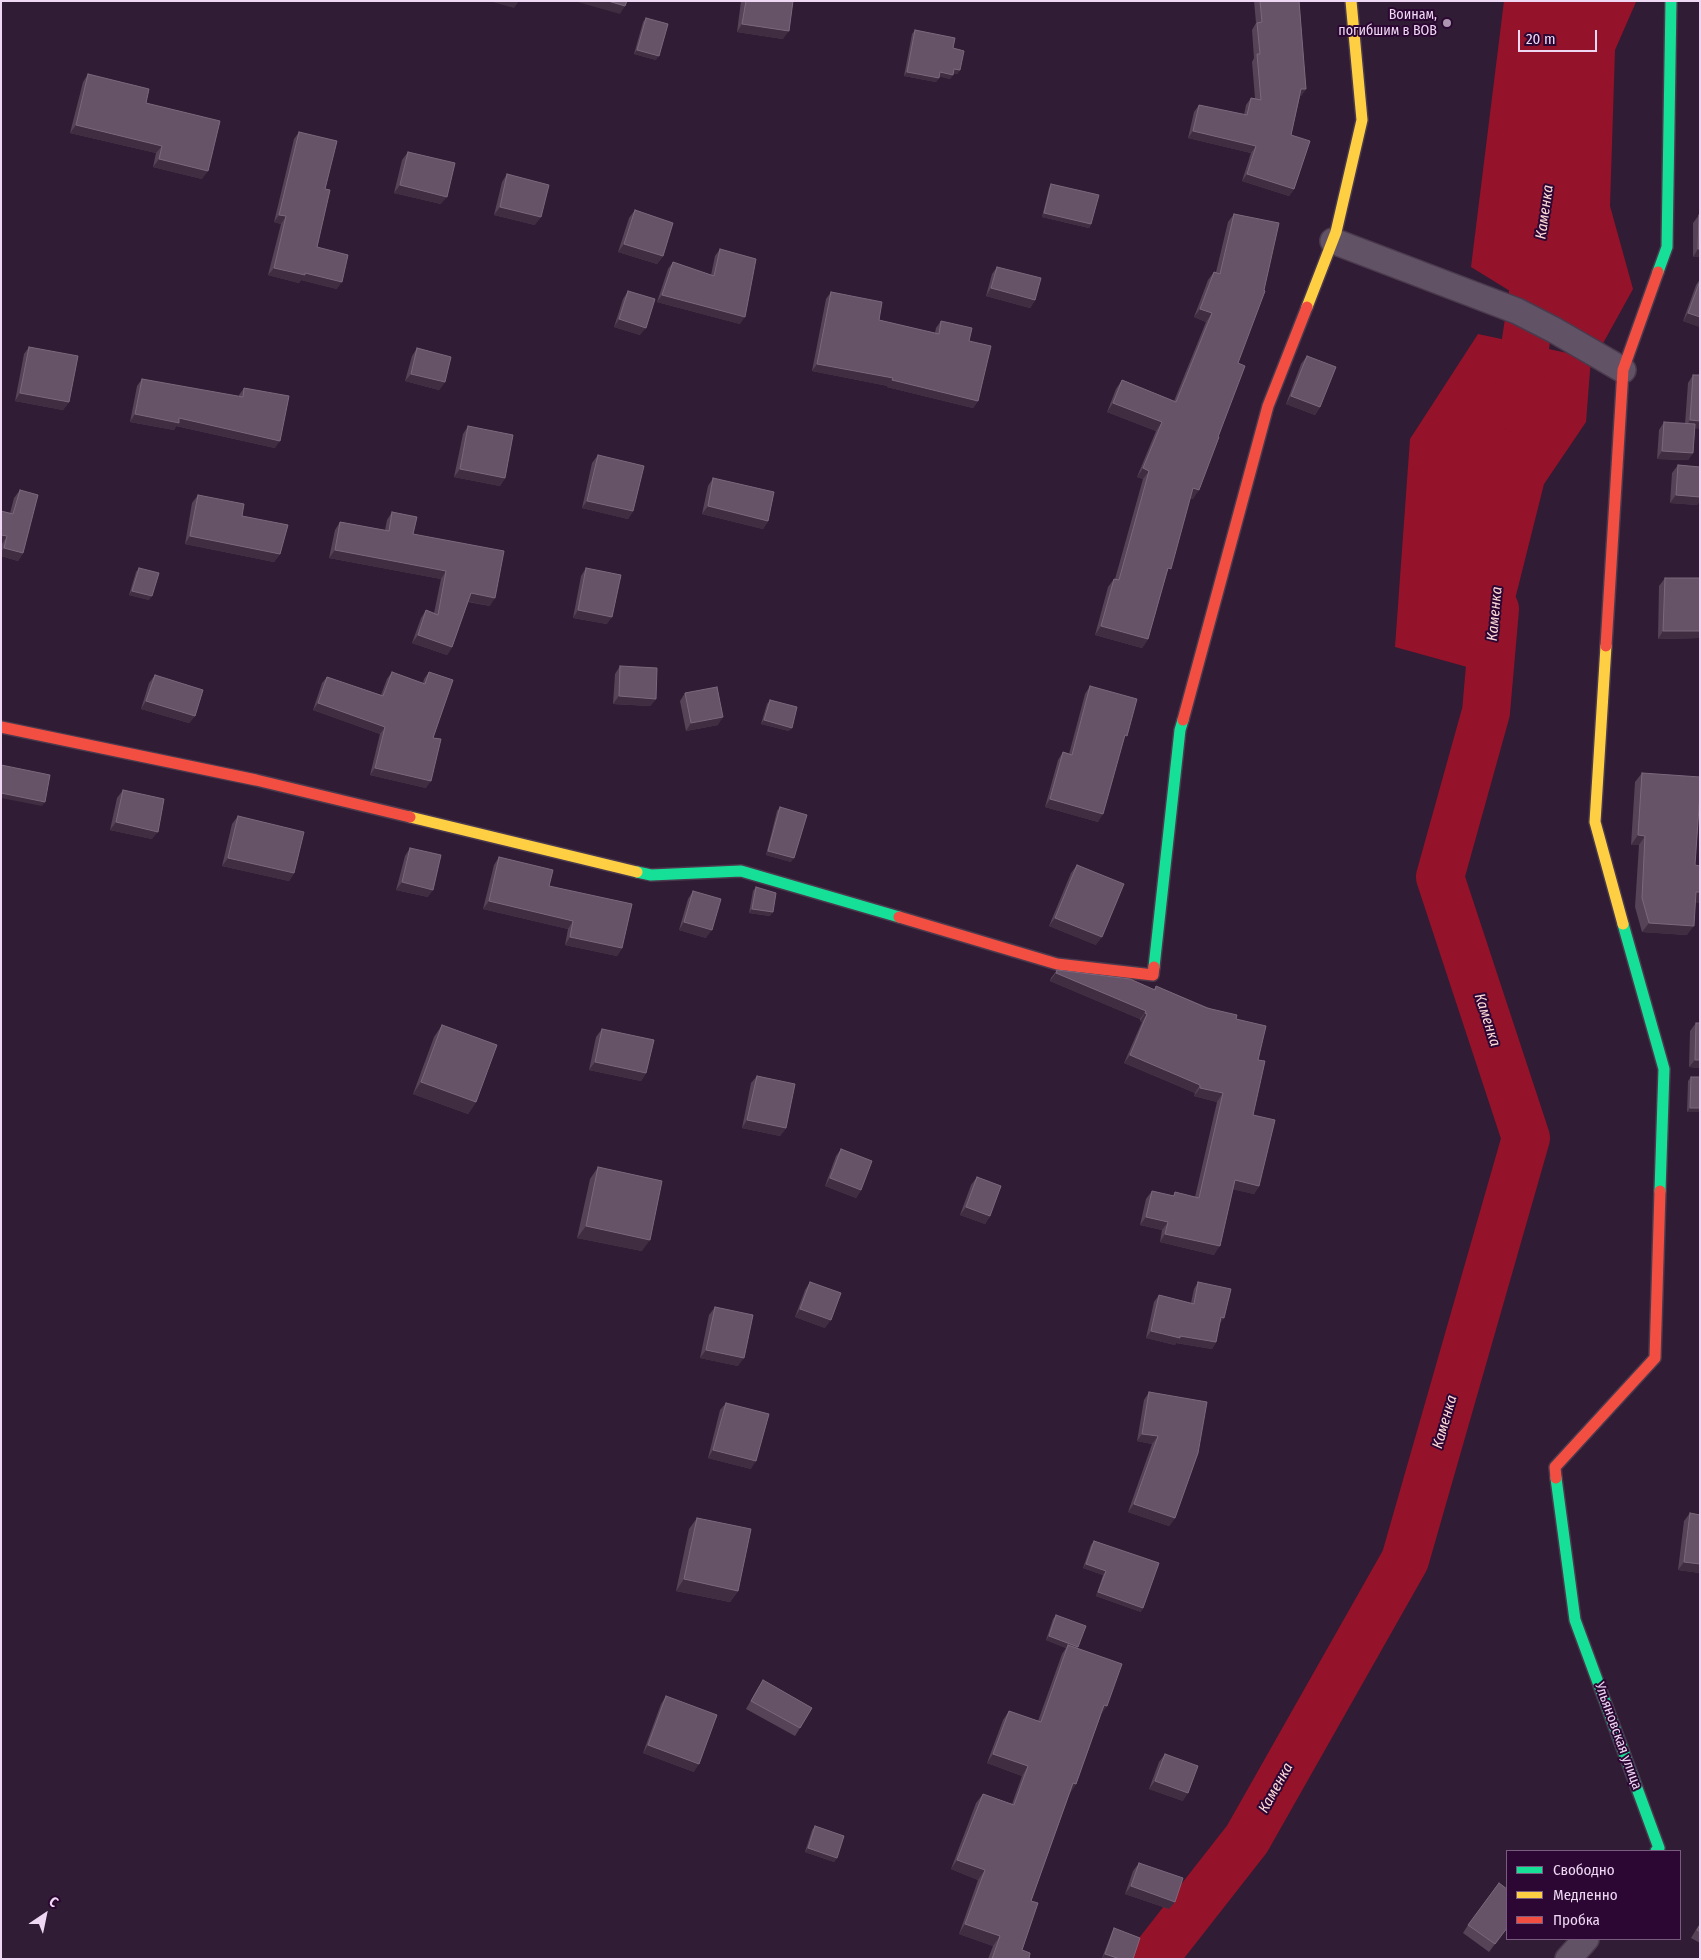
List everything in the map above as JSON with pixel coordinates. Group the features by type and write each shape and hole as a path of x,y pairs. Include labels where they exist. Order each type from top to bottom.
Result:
{"street":[{"path":"1,727 256,780 651,874 741,871 1057,964 1153,975 1180,730 1268,406 1333,241 1362,120 1351,1"},
{"path":"1333,241 1517,311 1623,370 1667,248 1671,1"},
{"name":"Ульяновская улица","path":"1623,370 1595,822 1664,1069 1655,1358 1555,1467 1575,1620 1659,1848 1657,1850"},
{"path":"1568,1959 1585,1940"}],"water":[{"path":"1504,1 1636,2 1615,50 1610,206 1633,289 1601,347 1471,267"},
{"path":"1478,334 1591,358 1586,422 1544,484 1496,675 1395,647 1410,439"}],"building":[{"path":"608,1 627,1 625,6"},
{"path":"746,1 793,1 789,31 742,24"},
{"path":"1260,1 1299,1 1306,89 1301,89 1291,135 1310,141 1294,189 1247,174 1256,146 1193,131 1199,105 1247,115 1251,98 1261,100 1257,54 1260,54 1257,23 1262,22"},
{"path":"646,18 668,24 659,56 637,50"},
{"path":"915,30 955,38 953,48 964,51 960,70 954,69 953,75 940,72 939,78 907,72"},
{"path":"88,74 149,89 146,103 220,121 208,171 159,159 162,146 76,125"},
{"path":"299,132 337,141 325,189 330,190 317,247 348,255 342,282 274,268 286,216 279,215"},
{"path":"408,152 455,163 447,197 400,185"},
{"path":"507,174 549,185 541,217 500,207"},
{"path":"1051,184 1099,195 1091,224 1044,213"},
{"path":"635,210 673,223 663,256 624,244"},
{"path":"1234,214 1279,223 1265,291 1238,363 1245,366 1199,490 1193,488 1171,569 1168,568 1148,639 1101,626 1114,579 1119,580 1149,471 1143,468 1162,422 1113,403 1122,380 1176,402 1212,313 1200,309 1214,272 1220,274"},
{"path":"1699,215 1700,249 1698,249"},
{"path":"720,249 756,259 745,317 662,295 673,262 714,276"},
{"path":"997,267 1041,278 1035,300 991,288"},
{"path":"1700,281 1700,317 1688,313"},
{"path":"628,291 655,299 646,328 619,319"},
{"path":"831,292 882,302 879,320 939,334 941,321 972,328 969,341 991,346 978,401 892,380 893,378 817,364"},
{"path":"29,347 78,356 69,402 20,393"},
{"path":"417,348 451,357 445,382 411,374"},
{"path":"1307,356 1336,367 1320,407 1291,396"},
{"path":"1693,375 1700,375 1700,421 1690,420"},
{"path":"142,379 243,397 244,388 289,396 280,441 179,418 179,423 135,414"},
{"path":"1664,422 1695,424 1693,453 1662,451"},
{"path":"468,426 513,435 505,478 460,469"},
{"path":"598,455 644,466 633,511 587,501"},
{"path":"1678,465 1700,467 1700,497 1676,495"},
{"path":"713,478 774,492 768,521 708,506"},
{"path":"20,490 38,495 23,553 4,548 7,536 1,535 1,511 13,514"},
{"path":"198,495 244,504 242,516 288,525 280,554 190,536"},
{"path":"392,512 417,517 413,534 504,551 495,598 471,593 452,647 418,635 426,610 438,615 446,571 335,550 340,522 389,531"},
{"path":"139,568 159,573 152,596 132,591"},
{"path":"586,568 621,575 612,617 578,610"},
{"path":"1665,578 1700,578 1700,631 1663,631"},
{"path":"620,666 657,668 656,699 619,696"},
{"path":"392,672 425,684 429,672 453,680 433,738 441,739 431,781 375,768 385,727 318,703 327,677 383,696"},
{"path":"155,675 203,690 195,716 146,701"},
{"path":"1090,686 1137,699 1103,814 1050,799 1063,752 1072,755"},
{"path":"717,687 723,717 691,723 685,693"},
{"path":"770,700 797,707 792,728 764,720"},
{"path":"1,765 50,775 45,802 1,793"},
{"path":"1642,773 1700,777 1695,865 1700,866 1700,892 1696,892 1694,926 1649,923 1642,898 1645,836 1638,835"},
{"path":"123,790 164,799 158,832 116,822"},
{"path":"780,807 807,815 794,858 768,851"},
{"path":"238,816 304,832 294,873 228,858"},
{"path":"410,848 441,855 433,890 402,882"},
{"path":"499,857 553,870 549,886 632,904 622,948 570,937 573,921 489,901"},
{"path":"1077,865 1124,884 1102,937 1055,918"},
{"path":"756,887 776,893 773,912 752,909"},
{"path":"693,891 721,899 712,930 684,922"},
{"path":"1057,970 1130,979 1155,990 1156,986 1207,1008 1237,1015 1236,1019 1266,1026 1258,1060 1265,1061 1253,1115 1275,1120 1259,1186 1235,1180 1220,1246 1165,1234 1168,1222 1146,1217 1152,1191 1174,1196 1175,1192 1199,1198 1223,1093 1200,1088 1200,1085 1130,1055 1147,1014 1145,1013 1146,1011 1056,973"},
{"path":"1696,1023 1700,1023 1700,1060 1695,1060"},
{"path":"442,1025 497,1045 476,1102 421,1082"},
{"path":"602,1029 654,1040 646,1073 595,1062"},
{"path":"757,1076 795,1084 786,1128 747,1120"},
{"path":"1691,1077 1700,1077 1700,1108 1690,1108"},
{"path":"841,1149 872,1161 861,1190 830,1178"},
{"path":"598,1167 662,1181 650,1240 586,1226"},
{"path":"977,1177 1001,1186 990,1216 966,1207"},
{"path":"810,1282 841,1293 831,1320 800,1309"},
{"path":"1198,1282 1231,1289 1224,1318 1221,1317 1216,1342 1180,1336 1180,1338 1151,1331 1159,1295 1194,1304"},
{"path":"715,1307 753,1315 744,1358 706,1350"},
{"path":"1149,1392 1207,1402 1198,1453 1175,1518 1134,1504 1158,1436 1142,1434"},
{"path":"726,1403 769,1414 756,1461 713,1450"},
{"path":"1690,1513 1700,1515 1700,1564 1684,1562"},
{"path":"697,1518 751,1529 738,1591 684,1579"},
{"path":"1094,1541 1159,1563 1143,1608 1098,1592 1106,1571 1086,1564"},
{"path":"1056,1615 1086,1626 1078,1647 1049,1636"},
{"path":"1068,1645 1122,1664 1107,1706 1104,1705 1076,1784 1073,1783 1031,1901 1038,1903 1022,1950 1030,1953 1029,1959 992,1959 1000,1936 965,1924 985,1870 957,1860 983,1794 1014,1805 1028,1766 993,1754 1009,1711 1041,1722"},
{"path":"763,1680 812,1708 800,1728 751,1701"},
{"path":"666,1696 717,1715 699,1764 648,1745"},
{"path":"1165,1754 1198,1766 1188,1793 1155,1781"},
{"path":"815,1826 844,1836 837,1858 808,1848"},
{"path":"1139,1863 1183,1878 1175,1902 1131,1886"},
{"path":"1499,1883 1506,1888 1506,1929 1495,1944 1468,1925"},
{"path":"1114,1928 1140,1938 1133,1959 1120,1959 1105,1954"}],"waterway":[{"name":"Каменка","path":"1516,408 1537,266"},
{"name":"Каменка","path":"1153,1959 1247,1839 1405,1560 1526,1138 1440,877 1486,712 1495,609"}],"traffic: fast":[{"path":"1658,272 1667,247 1671,1"},
{"path":"1154,967 1180,730 1183,720"},
{"path":"637,872 651,875 741,871 899,917"},
{"path":"1623,924 1664,1069 1660,1191"},
{"path":"1556,1478 1575,1620 1659,1848 1657,1850"}],"traffic: slow":[{"path":"1307,307 1336,232 1362,120 1351,1"},
{"path":"1606,646 1595,822 1623,924"},
{"path":"410,817 637,872"}],"traffic: jam":[{"path":"1606,646 1623,370 1658,272"},
{"path":"1183,720 1268,406 1307,307"},
{"path":"1,727 256,780 410,817"},
{"path":"899,917 1057,964 1153,975 1154,967"},
{"path":"1556,1478 1555,1467 1655,1358 1660,1191"}],"place":[{"name":"Воинам, погибшим в ВОВ","path":"1447,23"}]}
